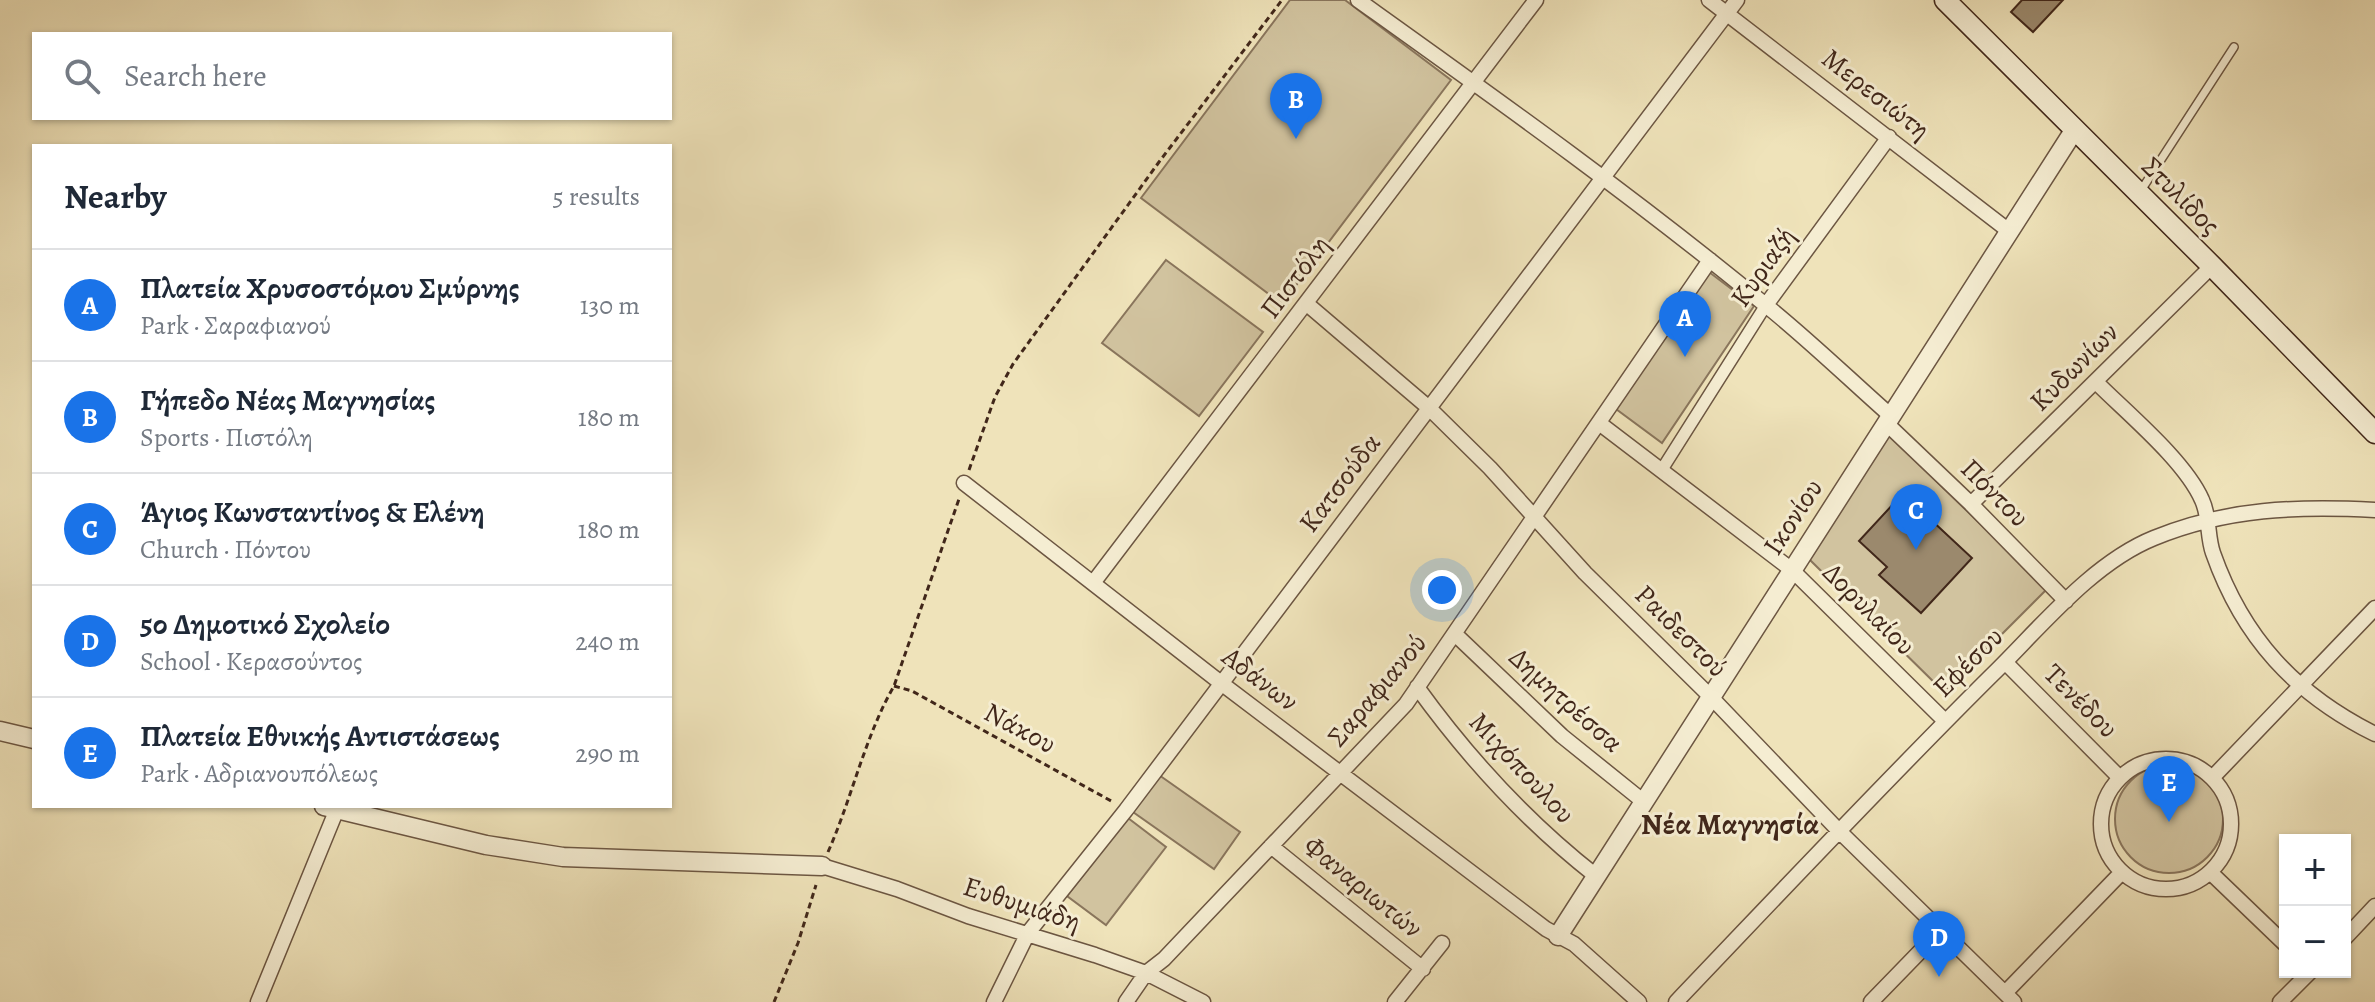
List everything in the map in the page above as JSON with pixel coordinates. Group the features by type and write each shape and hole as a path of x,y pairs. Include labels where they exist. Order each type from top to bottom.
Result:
{"main road":[{"name":"Στυλίδος","path":"1945,0 2375,433"}],"street":[{"name":"Πόντου","path":"1358,0 1603,177 1766,305 1888,420 2066,601"},
{"name":"Πιστόλη","path":"1093,583 1536,0"},
{"name":"Μερεσιώτη","path":"1709,0 2009,231"},
{"name":"Κατσούδα","path":"994,1002 1028,933 1126,810 1737,0"},
{"name":"Ικονίου","path":"1558,936 2075,129"},
{"name":"Κυριαζή","path":"1661,471 1766,305 1889,137"},
{"name":"Σαραφιανού","path":"1126,1002 1146,973 1164,959 1406,704 1710,260"},
{"name":"Κυδωνίων","path":"1971,504 2097,383 2212,266"},
{"name":"Ραιδεστού","path":"1307,304 1429,408 1490,468 1585,573 1711,697 1839,831 2010,998"},
{"path":"2097,383 2178,464 2202,500 2213,553 2242,618 2276,663 2301,687 2375,734"},
{"name":"Δορυλαίου","path":"1599,423 1792,570 1945,721"},
{"name":"Αδάνων","path":"964,483 1221,683 1546,929 1574,944 1637,1001"},
{"name":"Εφέσου","path":"1676,1002 1945,721 2066,601 2126,553 2152,538 2207,519 2279,508 2375,510"},
{"path":"2212,778 2375,608"},
{"name":"Δημητρέσσα","path":"1456,635 1562,736 1644,802"},
{"name":"Τενέδου","path":"2005,662 2120,778"},
{"name":"Μιχόπουλου","path":"1417,687 1493,784 1529,820 1596,876"},
{"path":"0,731 32,739"},
{"path":"2171,759 2197,767 2212,778 2225,795 2231,826 2228,846 2210,872 2192,884 2161,889 2140,884 2122,872 2106,849 2101,824 2106,799 2120,778 2143,763 2171,759"},
{"path":"258,1002 331,808 486,845 563,857 822,866"},
{"name":"Φαναριωτών","path":"1271,846 1423,969"},
{"name":"Ευθυμιάδη","path":"822,866 1146,973 1203,1002"},
{"path":"2010,998 2122,872"},
{"path":"2210,872 2279,938"},
{"path":"2351,932 2375,906"},
{"path":"1871,1002 1940,931"},
{"path":"1395,1002 1442,943"},
{"path":"2280,1002 2304,978"}],"lane":[{"path":"2139,194 2234,47"}],"path":[{"path":"774,1002 798,943 822,866 846,812 881,708 894,686 995,397 1013,364 1159,162 1282,0"},
{"name":"Νάκου","path":"894,686 912,691 1126,810"}],"shaded area":[{"path":"1290,0 1345,0 1451,80 1282,304 1141,198"},
{"path":"1166,260 1263,332 1199,416 1102,343"},
{"path":"1709,272 1754,306 1662,443 1616,409"},
{"path":"1888,434 2047,589 1944,692 1807,557"},
{"path":"2169,765 2190,769 2207,781 2219,798 2223,819 2219,840 2207,857 2190,869 2169,873 2148,869 2131,857 2119,840 2115,819 2119,798 2131,781 2148,769"},
{"path":"1159,775 1240,832 1214,869 1133,812"},
{"path":"1128,818 1166,847 1106,925 1067,896"}],"building":[{"path":"2022,0 2063,0 2033,32 2011,12"},
{"path":"1896,501 1923,525 1929,518 1972,558 1921,613 1879,575 1887,567 1859,541"}],"place":[{"name":"Γήπεδο Νέας Μαγνησίας","path":"1296,139"},
{"name":"Πλατεία Χρυσοστόμου Σμύρνης","path":"1685,357"},
{"name":"Άγιος Κωνσταντίνος & Ελένη","path":"1916,550"},
{"name":"Πλατεία Εθνικής Αντιστάσεως","path":"2169,822"},
{"name":"5ο Δημοτικό Σχολείο","path":"1939,977"}],"district":[{"name":"Νέα Μαγνησία","path":"1730,824"}]}
